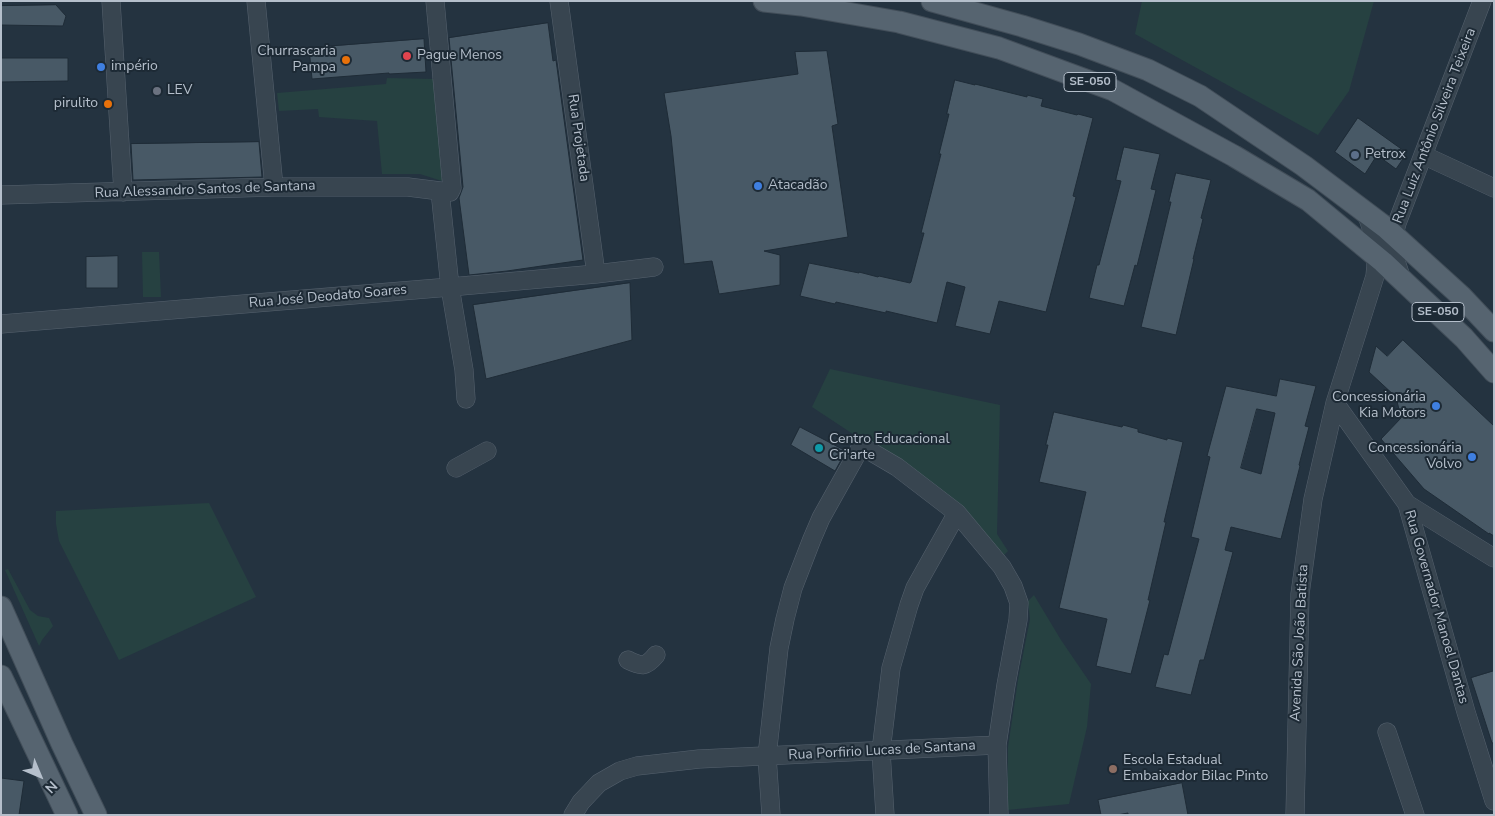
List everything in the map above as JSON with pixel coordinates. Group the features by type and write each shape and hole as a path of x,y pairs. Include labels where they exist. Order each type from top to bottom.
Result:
{"main road":[{"name":"SE-050","path":"764,1 801,5 899,22 998,48 1113,90 1234,156 1308,200 1402,280 1464,338 1494,372"},
{"name":"SE-050","path":"932,1 1079,44 1148,70 1200,96 1304,166 1395,235 1494,331"},
{"path":"1,607 96,815"},
{"path":"1,676 67,815"}],"street":[{"path":"111,1 123,192"},
{"path":"256,1 274,187"},
{"path":"435,1 452,188 450,192 440,191 450,287 464,370 466,399"},
{"name":"Rua Projetada","path":"559,1 596,274"},
{"name":"Rua Luiz Antônio Silveira Teixeira","path":"1402,280 1393,252 1392,242 1404,204 1482,1"},
{"path":"1423,155 1494,188"},
{"name":"Rua Alessandro Santos de Santana","path":"1,195 274,187 408,187 440,191"},
{"name":"Avenida São João Batista","path":"1294,815 1300,594 1313,499 1335,403 1375,276 1376,244 1366,213"},
{"name":"Rua José Deodato Soares","path":"1,324 450,287 654,267"},
{"name":"Rua Governador Manoel Dantas","path":"1335,403 1407,504 1466,712 1494,800"},
{"path":"772,815 767,756 779,648 793,588 821,518 860,448 865,448 897,467 957,513 1002,567 1013,586 1019,603 1018,620 997,745 999,815"},
{"path":"456,468 487,451"},
{"path":"1407,504 1494,558"},
{"path":"885,815 881,751 891,668 909,605 923,572 957,513"},
{"path":"1420,547 1434,536 1453,532"},
{"path":"628,660 641,665 649,663 656,655"},
{"path":"1387,732 1414,815"},
{"name":"Rua Porfirio Lucas de Santana","path":"573,815 581,802 599,783 620,770 637,766 699,758 997,745"}],"green space":[{"path":"1142,1 1374,1 1349,91 1318,135 1135,34"},
{"path":"387,78 434,79 448,183 420,174 382,174 377,121 319,117 318,109 279,111 277,93 386,84"},
{"path":"142,252 159,252 161,297 143,297"},
{"path":"830,369 1000,405 997,534 1008,551 1002,557 953,500 812,407"},
{"path":"209,503 256,597 119,660 59,541 56,511"},
{"path":"8,569 30,610 38,616 49,618 53,626 39,646 5,570"},
{"path":"1034,595 1061,640 1091,684 1087,727 1069,804 1007,810 1008,747 1030,619 1028,601"}],"building":[{"path":"56,5 66,16 63,26 1,25 1,6"},
{"path":"548,23 553,61 556,60 583,260 469,275 459,198 463,187 449,38"},
{"name":"Churrascaria Pampa","path":"424,39 426,72 312,79 309,48"},
{"name":"Atacadão","path":"827,51 838,124 832,126 848,237 764,251 780,255 780,285 719,294 712,261 684,264 671,136 664,93 798,74 795,52"},
{"path":"1,58 68,58 68,81 1,82"},
{"path":"955,80 1043,99 1041,106 1093,118 1073,196 1076,197 1046,312 999,301 990,334 955,326 965,287 947,282 937,323 886,311 886,313 800,296 809,263 911,282 924,233 921,233 941,154 939,154"},
{"path":"1358,118 1407,153 1396,169 1377,155 1365,174 1335,152"},
{"path":"259,142 262,177 133,180 131,144"},
{"path":"1124,147 1160,154 1151,189 1156,190 1137,266 1135,265 1124,306 1089,298 1121,181 1116,180"},
{"path":"1176,173 1211,180 1176,335 1141,327 1171,202 1169,202"},
{"path":"118,256 118,288 86,288 86,257"},
{"path":"630,283 632,340 486,379 473,305"},
{"name":"Concessionária Kia Motors","path":"1403,340 1494,426 1494,536 1424,489 1381,439 1401,418 1396,397 1369,372 1376,346 1387,356"},
{"path":"1280,379 1316,386 1305,426 1309,427 1281,539 1231,527 1225,550 1233,552 1204,660 1200,660 1191,695 1155,687 1164,654 1168,655 1199,539 1191,537 1210,457 1207,456 1226,386 1276,396","holes":["1257,409 1275,413 1261,474 1241,468"]},
{"path":"1054,412 1122,427 1123,425 1138,429 1138,432 1167,440 1167,438 1183,442 1164,522 1166,522 1148,600 1150,600 1131,674 1096,666 1107,619 1059,608 1086,492 1039,482"},
{"name":"Centro Educacional Cri'arte","path":"800,427 846,451 835,471 791,445"},
{"path":"1494,671 1494,743 1492,743 1471,678"},
{"path":"1,778 24,781 19,815 1,815"},
{"path":"1182,783 1188,815 1128,815 1128,813 1101,815 1098,800"}],"place":[{"name":"Pague Menos","path":"407,56"},
{"name":"Churrascaria Pampa","path":"346,60"},
{"name":"império","path":"101,67"},
{"name":"LEV","path":"157,91"},
{"name":"pirulito","path":"108,104"},
{"name":"Petrox","path":"1355,155"},
{"name":"Atacadão","path":"758,186"},
{"name":"Concessionária Kia Motors","path":"1436,406"},
{"name":"Centro Educacional Cri'arte","path":"819,448"},
{"name":"Concessionária Volvo","path":"1472,457"},
{"name":"Escola Estadual Embaixador Bilac Pinto","path":"1113,769"}]}
